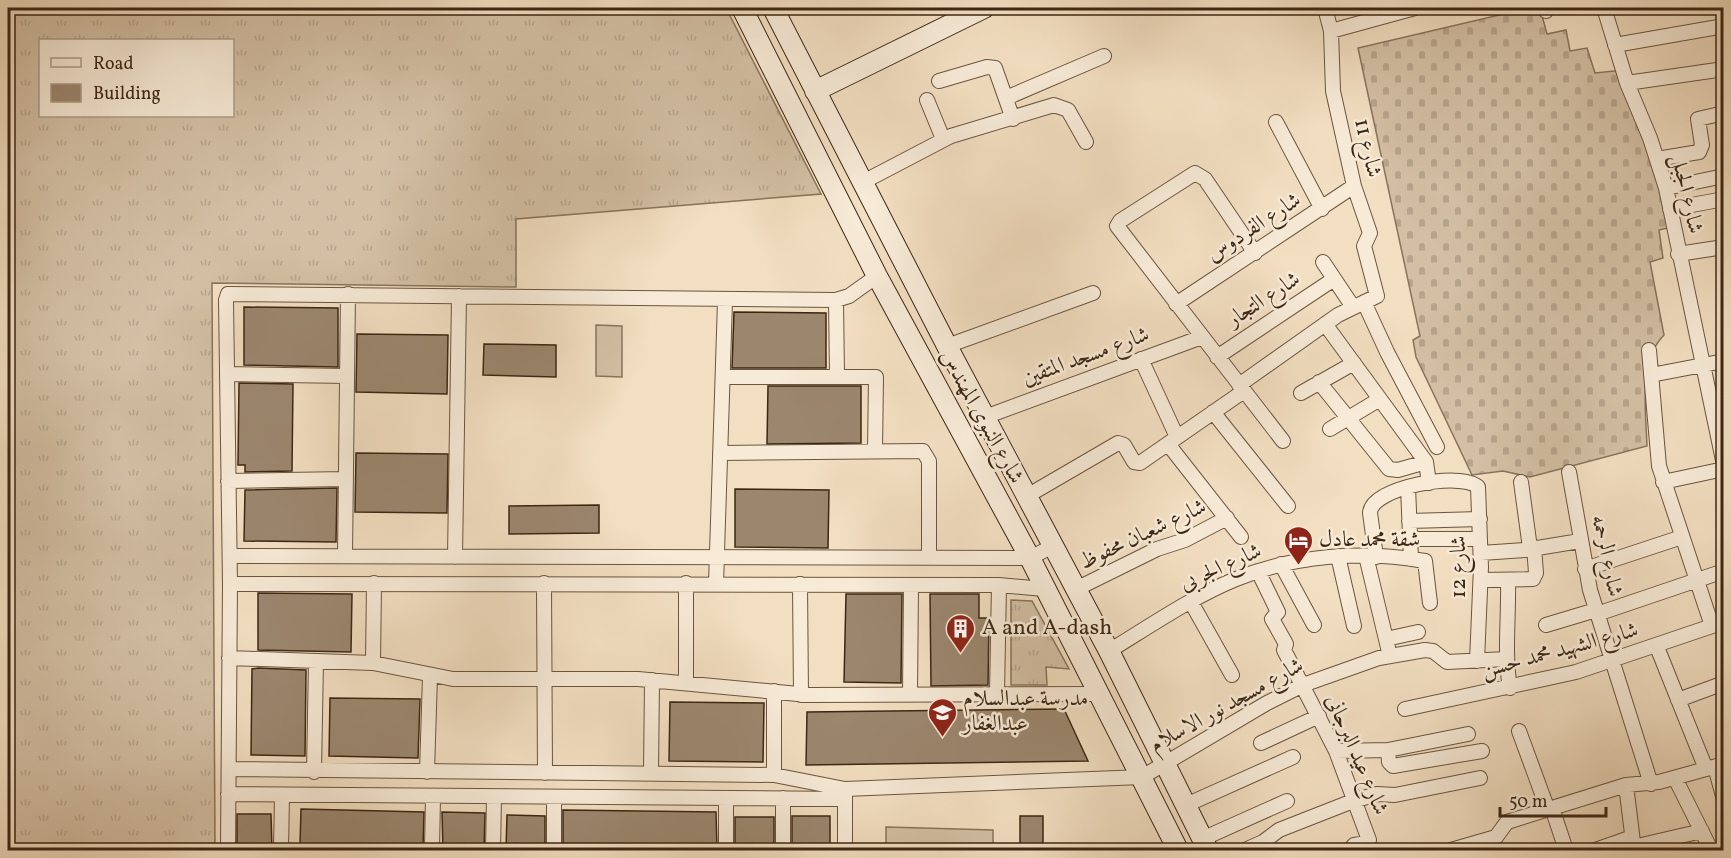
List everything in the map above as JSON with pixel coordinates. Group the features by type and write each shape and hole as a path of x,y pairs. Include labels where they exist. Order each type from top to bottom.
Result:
{"street":[{"name":"شارع النبوى المهندس","path":"742,8 877,276 1030,558 1178,850"},
{"name":"شارع النبوى المهندس","path":"773,8 947,346 1109,651 1205,845"},
{"path":"796,113 817,95 984,8"},
{"name":"شارع 11","path":"1325,8 1331,31 1333,91 1354,186 1370,233 1364,246 1367,300"},
{"path":"1331,31 1415,8"},
{"name":"شارع الجبل","path":"1604,8 1627,83 1666,188 1701,366 1724,467"},
{"path":"1615,45 1724,26"},
{"path":"1006,98 1104,56"},
{"path":"939,81 991,67 997,71 1013,119"},
{"path":"1627,83 1724,69"},
{"path":"927,100 943,139"},
{"path":"862,182 943,139 1059,105 1068,110 1086,142"},
{"path":"1657,159 1699,152 1702,145 1698,119 1724,113"},
{"path":"1276,122 1322,209"},
{"path":"1255,253 1201,174 1195,173 1189,176 1120,221 1117,226 1283,441"},
{"path":"1666,188 1724,176"},
{"name":"شارع الفردوس","path":"1176,304 1354,186"},
{"path":"1670,208 1724,199"},
{"path":"1678,254 1724,247"},
{"path":"1323,262 1334,279 1367,300 1387,352 1437,447"},
{"path":"228,850 230,556 226,300 228,294 725,301 836,300 849,296 877,276"},
{"name":"شارع التجار","path":"1217,357 1334,279"},
{"path":"947,346 1093,293"},
{"path":"345,556 348,294"},
{"path":"455,556 459,296"},
{"path":"836,300 837,376"},
{"path":"1027,496 1118,443 1124,445 1134,462 1138,464 1213,412 1325,324 1367,300"},
{"path":"716,584 725,301"},
{"path":"1325,324 1426,462 1429,483 1377,499 1370,508 1371,556 1390,656"},
{"name":"شارع مسجد المتقين","path":"985,417 1202,337"},
{"path":"1649,350 1659,466 1663,482 1696,581 1718,624"},
{"path":"1141,359 1172,441 1241,537"},
{"path":"1651,375 1724,361"},
{"path":"1301,393 1354,363"},
{"path":"227,374 347,376"},
{"path":"723,377 874,376 878,379 875,450"},
{"path":"1320,382 1347,419 1389,469 1398,470 1426,462"},
{"path":"1330,429 1380,399"},
{"path":"1213,412 1288,506"},
{"path":"720,453 917,450 927,455 929,557"},
{"path":"1663,482 1724,467"},
{"name":"شارع الرحمه","path":"1569,472 1585,569 1596,612 1651,784"},
{"path":"228,482 346,479"},
{"name":"شارع 12","path":"1429,483 1467,481 1473,483 1480,492 1481,580 1477,661"},
{"path":"1481,580 1533,579 1536,576 1521,482"},
{"path":"1408,488 1411,559 1426,563 1430,603"},
{"name":"شارع شعبان محفوظ","path":"1076,590 1227,518"},
{"path":"1409,521 1480,519"},
{"path":"1585,569 1682,537"},
{"path":"1410,539 1532,548 1580,541"},
{"path":"230,556 1030,558 1053,546"},
{"path":"1338,556 1354,626"},
{"name":"شارع الجربى","path":"1109,651 1191,602 1258,571 1281,564 1338,556 1411,559"},
{"path":"1281,564 1314,625"},
{"name":"شارع عيد البرجانى","path":"1258,571 1278,612 1272,619 1286,644 1284,650 1336,751 1353,801 1370,840 1367,843 1354,845 1350,850"},
{"path":"1546,625 1596,612 1724,571"},
{"path":"1508,580 1509,648 1506,659 1510,688"},
{"path":"373,663 374,583"},
{"path":"544,583 545,773"},
{"path":"230,584 999,585 1044,589"},
{"path":"686,584 686,682"},
{"path":"800,584 801,695"},
{"path":"910,695 911,585"},
{"path":"997,694 999,585"},
{"path":"1191,602 1232,675"},
{"name":"شارع الشهيد محمد حسن","path":"1405,709 1510,688 1612,661 1718,624"},
{"path":"1386,639 1418,632"},
{"path":"1657,647 1678,700 1715,767 1724,800"},
{"name":"شارع مسجد نور الاسلام","path":"1142,777 1165,766 1267,703 1303,685 1390,656 1425,650 1433,651 1447,662 1506,659"},
{"path":"229,658 373,663 453,679 652,680 801,695 1098,694"},
{"path":"314,772 316,661"},
{"path":"427,772 430,676"},
{"path":"651,773 652,680"},
{"path":"1678,700 1724,683"},
{"path":"774,692 774,775"},
{"path":"1261,743 1319,716"},
{"path":"1519,731 1566,850"},
{"path":"1336,751 1388,750 1468,734"},
{"path":"1388,750 1389,762 1393,766 1482,751"},
{"path":"1186,805 1293,757"},
{"path":"1451,850 1497,837 1503,824 1626,785 1638,782 1651,784 1715,767"},
{"path":"229,769 314,772 774,775 845,794"},
{"path":"228,794 783,798 1142,777"},
{"path":"1245,850 1288,826 1353,801 1377,794 1395,795 1480,778"},
{"path":"1675,778 1711,850"},
{"path":"1626,785 1633,845"},
{"path":"845,794 845,850"},
{"path":"281,850 282,795"},
{"path":"432,850 433,796"},
{"path":"493,850 494,797"},
{"path":"554,798 554,850"},
{"path":"726,798 726,850"},
{"path":"783,798 783,850"},
{"path":"1205,845 1287,801"},
{"path":"1595,850 1702,831"}],"green space":[{"path":"8,8 726,8 821,194 516,219 516,287 212,283 215,850 8,850"},
{"path":"1529,8 1540,8 1547,34 1566,30 1570,51 1587,48 1595,73 1624,70 1672,227 1659,230 1663,258 1650,262 1664,335 1650,359 1647,373 1645,403 1647,446 1530,477 1503,471 1472,475 1416,357 1413,340 1420,336 1358,48"},
{"path":"596,325 622,326 622,377 596,376"},
{"path":"1011,600 1032,601 1069,669 1046,667 1047,685 1011,685"},
{"path":"886,827 993,830 993,850 886,850"}],"building":[{"path":"244,307 338,308 338,367 244,365"},
{"path":"734,312 826,313 826,368 732,368"},
{"path":"357,334 448,335 447,394 356,392"},
{"path":"484,344 556,345 556,377 483,375"},
{"path":"239,383 293,384 292,471 245,472 245,465 238,465"},
{"path":"768,386 861,386 861,443 767,444"},
{"path":"356,453 448,454 447,513 355,512"},
{"path":"337,488 336,542 244,541 245,490"},
{"path":"735,489 829,490 828,548 735,547"},
{"path":"599,505 599,533 509,534 509,506"},
{"path":"258,593 352,594 351,652 258,650"},
{"path":"846,594 902,594 901,683 844,682"},
{"name":"A and A-dash","path":"930,594 979,594 979,618 989,618 988,685 931,686"},
{"path":"252,669 306,670 305,756 251,755"},
{"path":"330,698 420,699 418,758 329,756"},
{"path":"670,702 764,703 763,762 669,761"},
{"name":"مدرسة عبدالسلام عبدالغفار","path":"1064,709 1088,761 806,765 807,712"},
{"path":"301,809 424,812 423,847 300,844"},
{"path":"563,810 716,812 717,850 563,849"},
{"path":"442,812 485,813 484,850 443,850"},
{"path":"237,814 271,814 272,850 237,850"},
{"path":"507,815 545,816 545,850 506,850"},
{"path":"792,816 830,816 830,850 792,850"},
{"path":"1020,816 1043,816 1043,849 1020,849"},
{"path":"735,817 774,817 774,850 735,850"}],"place":[{"name":"شقة محمد عادل","path":"1298,566"},
{"name":"A and A-dash","path":"961,654"},
{"name":"مدرسة عبدالسلام عبدالغفار","path":"942,738"}]}
